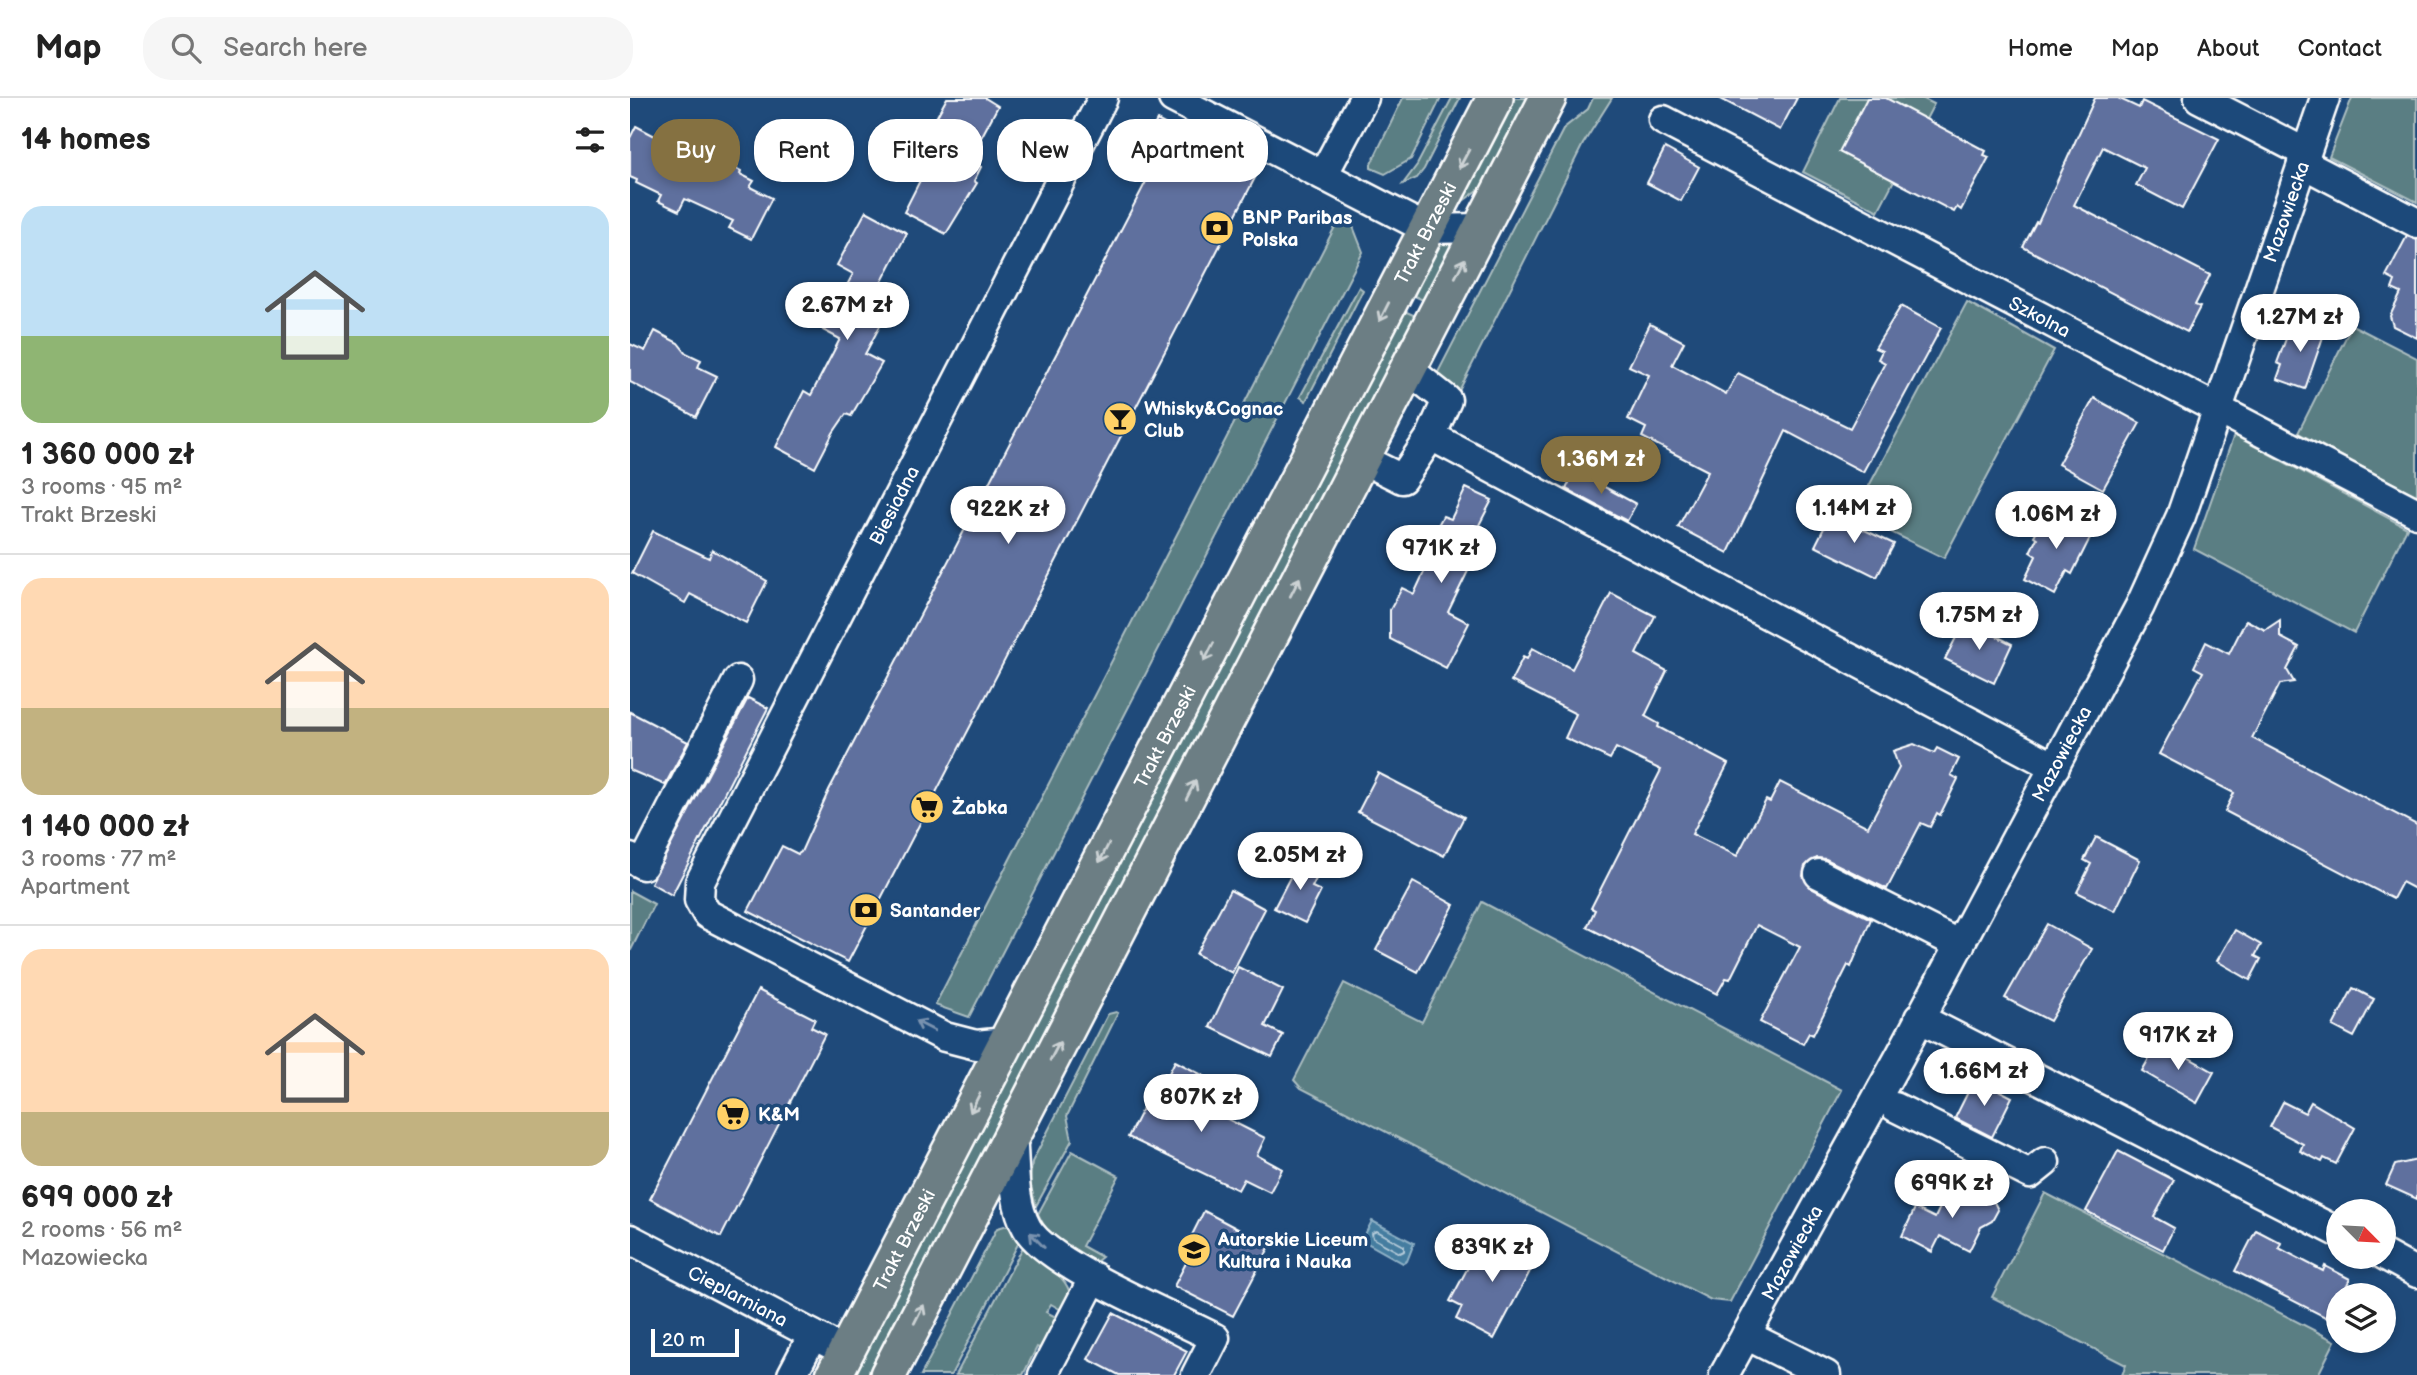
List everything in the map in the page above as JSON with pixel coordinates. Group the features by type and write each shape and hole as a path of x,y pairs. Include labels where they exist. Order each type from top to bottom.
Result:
{"main road":[{"name":"Trakt Brzeski","path":"840,1363 1495,98"},
{"path":"888,1375 1548,98"}],"street":[{"name":"Biesiadna","path":"1006,1042 976,1045 960,1042 892,1010 708,914 699,900 700,882 1103,98"},
{"path":"1173,98 1427,229 1481,228"},
{"path":"2199,98 2417,223"},
{"name":"Mazowiecka","path":"1724,1375 1960,945 2140,606 2181,516 2325,98"},
{"path":"1323,175 1362,99"},
{"name":"Szkolna","path":"1662,120 2417,513"},
{"path":"1362,459 1402,479 1431,436 1447,400 1408,369"},
{"path":"1431,436 2055,767"},
{"path":"630,858 643,864 738,680"},
{"path":"1819,874 1960,945"},
{"path":"1920,1018 2326,1226"},
{"path":"1895,1107 2030,1174 2045,1162"},
{"path":"1012,1134 1019,1207 1028,1229 1053,1255 1215,1338 1196,1375"},
{"name":"Cieplarniana","path":"630,1239 813,1335 840,1363"},
{"path":"2396,1262 2417,1273"},
{"path":"1042,1375 1094,1277"},
{"path":"792,1375 813,1335"},
{"path":"1746,1335 1825,1375"}],"green space":[{"path":"1403,98 1441,98 1411,159 1385,174 1371,168 1371,164"},
{"path":"1452,98 1460,98 1424,169 1417,178 1403,184 1417,165"},
{"path":"1513,98 1530,98 1485,185 1463,201 1461,198"},
{"path":"1593,98 1612,98 1583,144 1458,393 1434,380 1564,128 1588,109"},
{"path":"1840,98 1922,98 1934,104 1878,211 1803,172"},
{"path":"2352,98 2417,98 2417,202 2329,157"},
{"path":"1340,217 1352,224 1363,252 969,1017 935,1005"},
{"path":"1459,231 1425,301 1410,294 1443,233"},
{"path":"1359,287 1363,290 1306,401 1300,397"},
{"path":"1967,302 2054,350 1944,558 1854,514"},
{"path":"1402,310 1418,317 870,1375 851,1375"},
{"path":"2352,325 2417,358 2417,496 2298,433"},
{"path":"2234,435 2407,528 2354,633 2194,549"},
{"path":"630,891 654,904 630,952"},
{"path":"1482,902 1842,1090 1730,1302 1711,1300 1301,1088 1294,1080 1344,983 1422,1022"},
{"path":"1118,1013 1067,1116 1072,1140 1036,1206 1030,1183 1032,1162 1108,1014"},
{"path":"1072,1151 1119,1176 1082,1246 1102,1257 1097,1261 1078,1256 1062,1245 1038,1214"},
{"path":"2045,1193 2326,1336 2326,1353 2329,1353 2318,1375 2122,1375 2126,1365 1992,1297"},
{"path":"1012,1224 1020,1240 951,1375 921,1375 997,1228"},
{"path":"1024,1245 1064,1281 1071,1297 1063,1311 1051,1304 1046,1312 1062,1320 1047,1352 1037,1347 1023,1375 956,1375"}],"water":[{"path":"1372,1221 1414,1243 1407,1261 1403,1263 1362,1240"}],"building":[{"path":"947,98 985,98 998,106 983,134 983,119 935,119"},
{"path":"1719,98 1797,98 1780,130"},
{"path":"1867,98 1886,98 1986,151 1984,155 1989,157 1961,210 1957,207 1954,212 1839,152"},
{"path":"2095,98 2118,98 2139,108 2142,101 2219,139 2182,209 2136,185 2145,168 2103,147 2074,205 2210,275 2195,305 2200,307 2187,332 2023,247 2036,222 2038,223"},
{"path":"636,126 651,134 651,182 740,182 740,174 754,181 750,187 772,198 751,239 729,228 733,221 685,199 679,211 658,201 661,195 636,183 637,180 630,177 630,138"},
{"path":"1665,148 1699,167 1681,201 1647,183"},
{"path":"919,182 977,183 946,234 904,212"},
{"path":"1146,182 1253,182 848,962 748,911 782,846 798,854 801,852 829,790"},
{"path":"866,211 907,233 878,289 895,298 865,354 882,363 851,416 846,414 833,433 815,468 776,447 804,391 811,395 840,339 823,330 853,274 837,265"},
{"path":"2407,236 2417,240 2417,338 2393,326 2390,316 2401,293 2392,289 2395,281 2386,276"},
{"path":"1901,306 1941,328 1863,472 1786,431 1728,553 1678,527 1708,471 1642,437 1646,428 1628,419 1649,375 1629,366 1650,324 1684,342 1672,365 1726,394 1738,373 1850,428 1885,363 1878,359 1882,351 1875,348"},
{"path":"2293,320 2325,331 2305,389 2277,379 2282,365 2277,363"},
{"path":"655,331 678,343 686,353 701,360 698,367 717,376 696,417 630,382 630,344 645,351"},
{"path":"2094,398 2140,423 2103,489 2058,464"},
{"path":"1575,471 1636,504 1627,521 1566,489"},
{"path":"1466,488 1492,500 1479,525 1488,530 1448,612 1469,623 1446,668 1390,639 1390,610 1402,588 1414,594 1433,553 1425,549 1443,516 1451,519"},
{"path":"2047,511 2092,534 2072,574 2067,571 2055,595 2025,579 2036,556 2030,552 2037,538 2034,536"},
{"path":"1831,514 1894,544 1877,577 1815,546"},
{"path":"653,531 709,558 712,550 767,581 746,623 690,594 685,603 632,573"},
{"path":"1611,593 1655,616 1636,654 1667,671 1645,716 1659,724 1658,727 1728,764 1692,834 1737,856 1766,800 1770,802 1780,782 1868,827 1899,768 1893,751 1914,744 1934,753 1937,748 1959,759 1951,775 1958,779 1940,815 1937,813 1930,827 1921,823 1887,889 1826,859 1817,858 1805,866 1803,876 1811,888 1871,919 1851,967 1848,965 1813,1035 1809,1033 1803,1044 1760,1022 1800,947 1757,925 1730,979 1726,978 1717,994 1587,927 1595,910 1591,908 1661,770 1616,748 1610,759 1565,738 1576,714 1511,681 1523,657 1527,659 1532,648 1572,669"},
{"path":"1965,620 2012,644 1994,683 1945,659"},
{"path":"2246,620 2265,630 2280,620 2280,637 2299,647 2287,670 2294,682 2280,684 2252,738 2417,825 2417,890 2402,882 2393,899 2225,811 2234,793 2159,754 2203,672 2194,667 2206,642 2229,654"},
{"path":"748,698 768,708 672,895 651,883"},
{"path":"630,712 688,742 665,785 630,770"},
{"path":"1378,773 1464,817 1444,856 1358,812"},
{"path":"2096,837 2140,860 2115,911 2077,892 2091,864 2084,860"},
{"path":"1300,858 1321,869 1312,887 1321,891 1305,923 1274,908"},
{"path":"1413,882 1454,905 1418,972 1376,950"},
{"path":"1230,890 1265,909 1232,973 1196,954"},
{"path":"2047,924 2092,949 2050,1021 2005,998"},
{"path":"2235,930 2261,945 2255,956 2261,959 2250,980 2217,961"},
{"path":"1238,967 1283,990 1265,1026 1283,1035 1272,1057 1210,1027"},
{"path":"2353,988 2374,999 2354,1037 2333,1026"},
{"path":"758,990 815,1019 811,1027 825,1034 721,1237 650,1199"},
{"path":"2159,1041 2214,1072 2197,1103 2142,1071"},
{"path":"1175,1061 1206,1077 1194,1102 1265,1138 1257,1155 1282,1169 1270,1192 1244,1179 1238,1190 1128,1137 1156,1082 1163,1085"},
{"path":"1975,1078 2012,1097 1992,1137 1955,1118"},
{"path":"2283,1102 2305,1113 2311,1102 2355,1128 2336,1164 2324,1158 2322,1162 2300,1151 2303,1144 2270,1127"},
{"path":"2118,1151 2174,1180 2154,1217 2174,1228 2163,1250 2086,1211"},
{"path":"2417,1160 2417,1199 2386,1185 2395,1165"},
{"path":"1950,1186 1967,1194 1971,1188 1993,1200 1998,1210 1992,1221 1981,1227 1969,1251 1940,1236 1932,1252 1902,1236 1915,1208 1935,1218"},
{"path":"1204,1211 1270,1246 1233,1316 1174,1286 1197,1242 1190,1239"},
{"path":"1488,1230 1538,1256 1494,1339 1456,1319 1462,1307 1450,1301"},
{"path":"2256,1230 2281,1243 2279,1248 2323,1271 2325,1266 2326,1269 2350,1279 2348,1283 2326,1283 2326,1317 2235,1271"},
{"path":"1113,1313 1187,1351 1174,1375 1119,1375 1088,1359"}],"place":[{"name":"BNP Paribas Polska","path":"1217,228"},
{"name":"Whisky&Cognac Club","path":"1120,419"},
{"name":"Żabka","path":"927,807"},
{"name":"Santander","path":"866,910"},
{"name":"K&M","path":"733,1114"},
{"name":"Autorskie Liceum Kultura i Nauka","path":"1194,1250"}]}
